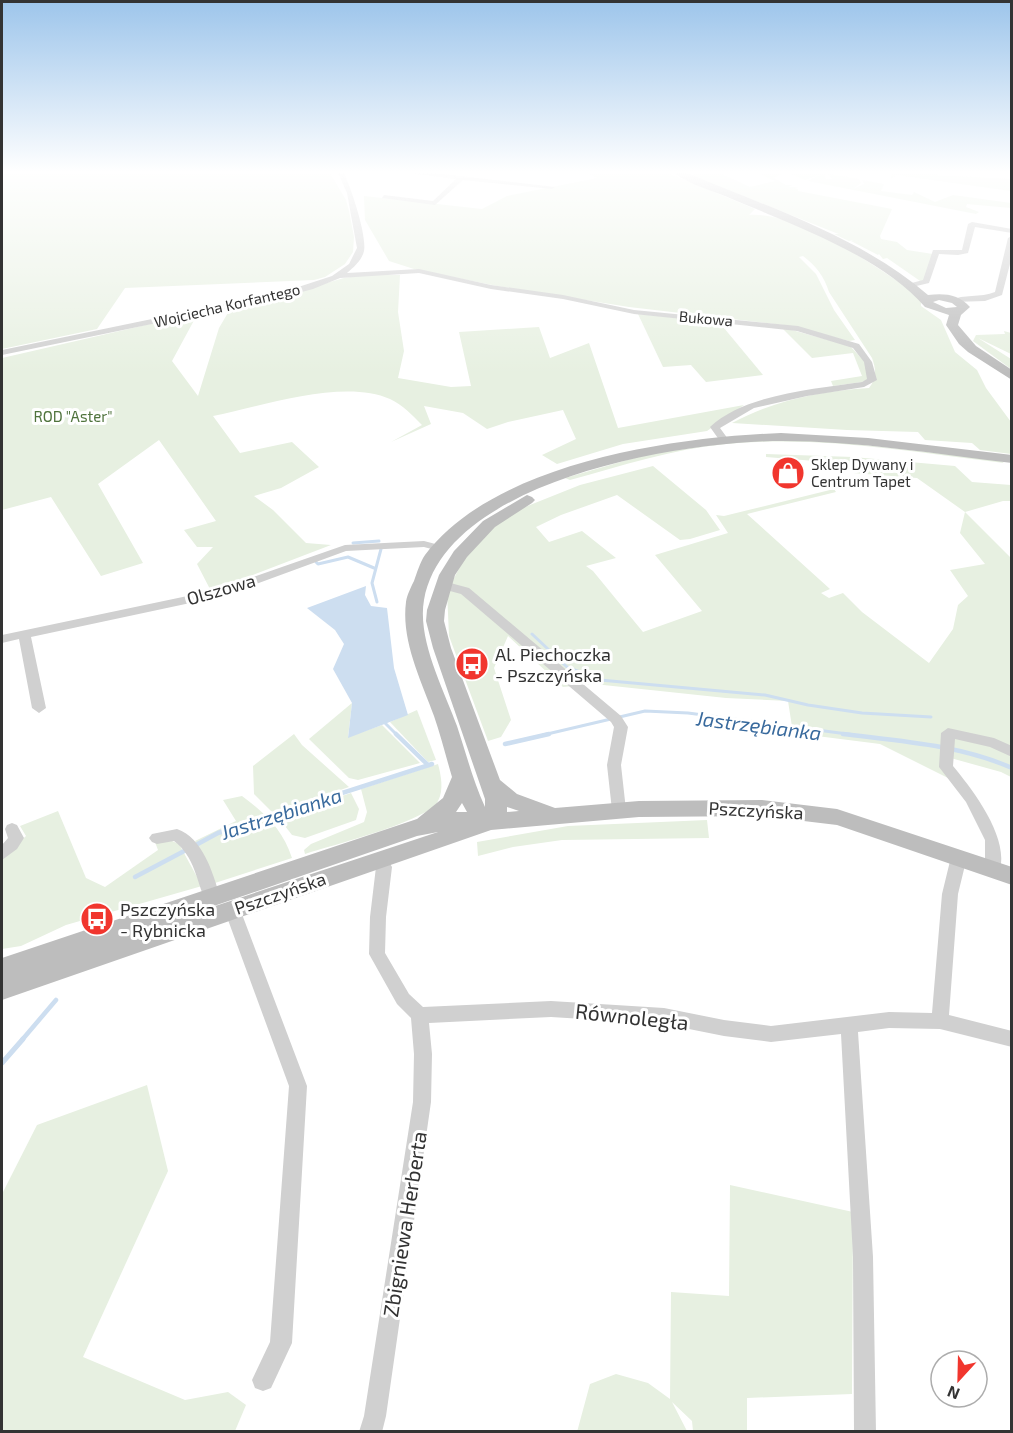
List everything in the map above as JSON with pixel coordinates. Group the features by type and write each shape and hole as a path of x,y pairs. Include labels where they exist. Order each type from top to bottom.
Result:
{"main road":[{"path":"836,240 912,286 933,301 942,311 963,304"},
{"path":"933,301 972,349 1011,376"},
{"path":"952,325 955,314 963,304"},
{"path":"1011,459 949,455 789,444 712,449 656,459 558,487 515,507 489,524 468,544 453,564 443,585 436,610 437,630 451,677 496,799 496,812 491,822 478,813 462,778 414,626 417,589 426,569 439,548 478,512 528,487 634,455 682,444 723,439 780,437 823,439 949,455 1011,467"},
{"path":"416,828 434,819 452,803 462,778"},
{"path":"490,784 510,800 557,815"},
{"name":"Pszczyńska","path":"2,969 416,828 453,820 491,822 619,810 700,807 762,808 805,813 868,826 1002,873"},
{"name":"Pszczyńska","path":"2,989 491,822"}],"street":[{"name":"Wojciecha Korfantego","path":"2,353 310,286 338,276 353,264 359,257 361,248 359,240"},
{"path":"912,286 926,281 936,252 965,251 969,245 968,240"},
{"path":"963,304 996,296 1001,290 1011,240"},
{"name":"Bukowa","path":"338,276 419,271 491,287 563,297 634,312 782,326 846,341 856,346 864,354 872,373 872,380 864,384 807,393 751,406 715,428 723,439"},
{"name":"Olszowa","path":"2,639 219,593 345,548 424,544 439,548"},
{"path":"443,585 465,591 617,722 614,765 619,810"},
{"path":"24,634 39,708"},
{"path":"1002,873 993,840 972,799 946,767 948,733 994,742 1011,752"},
{"path":"2,854 12,845 16,837 12,829"},
{"path":"158,838 177,835 188,841 206,876 212,897"},
{"path":"940,1021 950,894 959,857"},
{"path":"380,859 384,867 378,917 377,954 403,999 419,1015"},
{"path":"232,909 298,1086 281,1343 263,1380"},
{"name":"Równoległa","path":"419,1015 562,1009 664,1016 724,1028 771,1034 889,1020 940,1021 1011,1040"},
{"name":"Zbigniewa Herberta","path":"370,1431 422,1102 423,1054 419,1015"},
{"path":"849,1026 863,1257 866,1431"}],"green space":[{"path":"2,240 354,240 353,252 345,264 325,277 314,280 125,288 97,329 2,349"},
{"path":"377,240 830,240 921,297 921,306 941,320 955,352 977,370 986,388 1011,422 1011,454 980,450 972,443 925,440 918,432 732,423 765,408 799,398 869,388 875,377 872,358 829,292 819,272 803,256 799,257 816,274 834,310 855,340 849,341 784,325 629,307 497,286 414,269 389,261"},
{"path":"847,240 886,240 897,242 907,250 933,254 923,283 887,258 883,259 879,254 851,241 853,240"},
{"name":"ROD \"Aster\"","path":"365,275 400,275 398,312 404,351 398,378 451,387 471,386 459,332 539,327 550,358 589,343 618,428 744,405 707,431 623,444 557,464 542,455 576,439 563,410 487,429 463,413 424,406 431,424 391,442 422,425 395,401 371,393 350,391 303,396 213,416 240,453 292,442 319,467 281,488 254,496 273,510 306,543 331,545 211,591 197,564 213,547 197,547 184,530 216,521 159,440 98,484 143,563 101,576 51,497 2,510 2,358 198,313 172,361 198,396 219,328 229,311 344,278"},
{"path":"638,314 719,322 763,375 706,382 691,365 663,367"},
{"path":"781,327 850,346 865,362 869,379 833,386 831,381 862,376 853,353 812,358"},
{"path":"1004,331 1011,333 1011,354 978,338 1011,359 1011,369 973,341 976,335 1005,334"},
{"path":"750,440 818,440 1000,460 1004,463 831,443 761,442 707,446"},
{"path":"705,446 647,459 570,480 565,478 648,454"},
{"path":"766,454 853,457 955,466 972,482 1011,485 1011,501 1003,501 965,512 917,478 853,473 851,464 766,457"},
{"path":"653,466 706,510 720,530 680,540 617,495 561,515 536,527 549,542 582,531 616,558 586,566 593,571 643,632 702,611 655,555 728,533 716,515 724,516 834,489 836,492 747,514 830,589 821,593 829,598 843,593 862,612 929,663 953,629 958,605 968,596 950,570 985,564 960,533 965,512 1011,558 1011,777 947,757 950,779 880,744 793,733 788,701 726,698 594,684 563,687 508,636 494,668 511,720 501,737 488,741 449,636 447,591 468,552 505,515 580,485"},
{"path":"352,703 348,737 382,725 420,763 358,780 349,778 309,739"},
{"path":"417,710 436,760 428,762 390,722"},
{"path":"294,734 302,745 349,787 273,813 254,794 253,766"},
{"path":"438,764 441,792 438,801 431,809 398,824 305,854 304,850 311,844 364,822 367,812 361,789"},
{"path":"351,793 359,809 356,820 305,838 292,835 278,817"},
{"path":"242,796 272,823 284,839 292,858 215,883 195,841 236,821 223,800"},
{"path":"58,811 86,878 105,887 158,850 155,842 172,841 179,844 202,886 66,925 21,946 2,949 2,859 26,836 20,826"},
{"path":"707,820 709,838 562,840 513,847 478,856 477,842 568,826"},
{"path":"147,1085 168,1171 83,1357 185,1400 228,1392 246,1405 235,1431 2,1431 2,1194 37,1125"},
{"path":"730,1185 853,1212 852,1394 747,1398 747,1431 693,1431 692,1421 672,1402 687,1431 577,1432 590,1384 616,1374 648,1383 670,1399 671,1292 729,1296"}],"water":[{"path":"366,586 365,595 371,606 387,608 394,668 408,715 348,738 352,703 333,669 344,644 335,630 307,608"}],"waterway":[{"path":"353,543 379,541"},
{"path":"377,602 372,583 381,549"},
{"path":"316,562 318,564 348,557 374,568"},
{"path":"532,634 567,667 600,680 765,695 808,705 862,713 931,717"},
{"name":"Jastrzębianka","path":"543,735 645,711 688,713 855,735"},
{"path":"385,723 396,734"},
{"path":"396,734 428,765"},
{"name":"Jastrzębianka","path":"505,744 549,734"},
{"name":"Jastrzębianka","path":"843,734 950,749 1012,768"},
{"name":"Jastrzębianka","path":"194,846 218,833 432,764"},
{"name":"Jastrzębianka","path":"135,877 188,849"},
{"name":"Jastrzębianka","path":"22,1040 56,1000"},
{"name":"Jastrzębianka","path":"2,1063 23,1039"}],"place":[{"name":"Sklep Dywany i Centrum Tapet","path":"788,473"},
{"name":"Al. Piechoczka - Pszczyńska","path":"472,664"},
{"name":"Pszczyńska - Rybnicka","path":"97,919"}]}
